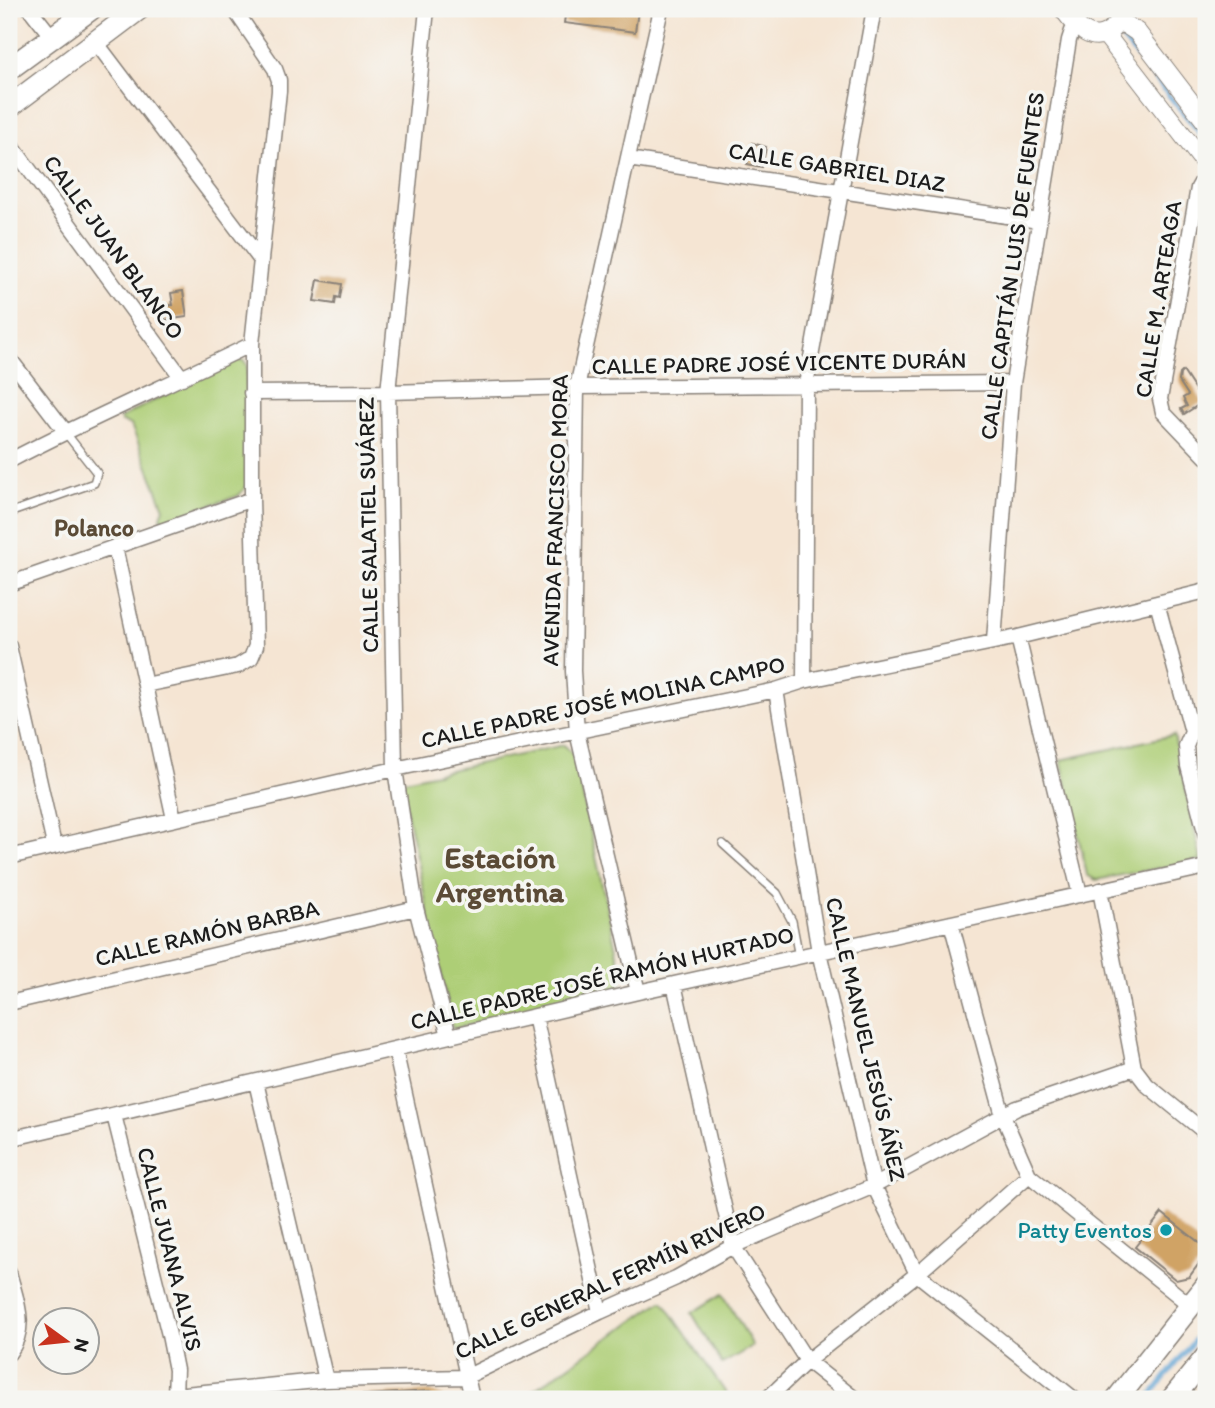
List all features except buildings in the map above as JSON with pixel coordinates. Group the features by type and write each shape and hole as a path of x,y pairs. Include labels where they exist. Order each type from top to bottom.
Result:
{"main road":[{"path":"9,69 91,9"},
{"path":"9,107 139,9"},
{"path":"1117,1399 1206,1286"},
{"path":"1175,1398 1206,1357"}],"street":[{"path":"30,9 52,37"},
{"path":"145,685 238,666 251,658 256,646 251,344 279,80 275,69 234,9"},
{"name":"CALLE SALATIEL SUÁREZ","path":"427,9 388,393 395,769 416,908 449,1037"},
{"name":"AVENIDA FRANCISCO MORA","path":"638,992 578,732 573,671 577,387 661,9"},
{"path":"804,681 806,385 874,9"},
{"path":"1063,9 1076,26 1095,36 1112,30 1120,14 1206,122"},
{"name":"CALLE CAPITÁN LUIS DE FUENTES","path":"994,641 1013,383 1069,40 1076,26"},
{"path":"1105,34 1206,165"},
{"path":"95,41 260,259"},
{"name":"CALLE JUAN BLANCO","path":"9,142 182,378"},
{"name":"CALLE GABRIEL DIAZ","path":"628,159 1039,221"},
{"name":"CALLE M. ARTEAGA","path":"1206,174 1198,188 1160,399 1163,412 1206,457"},
{"path":"9,461 65,431 251,344"},
{"path":"9,358 65,431"},
{"name":"CALLE PADRE JOSÉ VICENTE DURÁN","path":"251,393 1013,383"},
{"path":"9,584 252,499"},
{"path":"115,547 174,819"},
{"name":"CALLE PADRE JOSÉ MOLINA CAMPO","path":"9,857 395,769 776,690 804,681 1018,636 1206,591"},
{"path":"1157,603 1199,730 1186,747 1188,766 1206,836"},
{"path":"1018,636 1080,895"},
{"path":"9,646 54,845"},
{"name":"CALLE MANUEL JESÚS ÁÑEZ","path":"776,690 818,953 874,1186 917,1274 1074,1399"},
{"name":"CALLE PADRE JOSÉ RAMÓN HURTADO","path":"9,1139 638,992 1206,867"},
{"path":"1100,890 1134,1068 1147,1085 1206,1133"},
{"name":"CALLE RAMÓN BARBA","path":"9,1003 416,908"},
{"path":"951,923 1003,1116 1029,1175 1191,1306"},
{"path":"674,984 733,1246 807,1361 855,1399"},
{"path":"535,1016 600,1312"},
{"path":"395,1049 468,1391"},
{"name":"CALLE GENERAL FERMÍN RIVERO","path":"176,1398 326,1380 468,1391 600,1312 676,1278 733,1246 874,1186 1017,1108 1134,1068"},
{"path":"256,1082 326,1380"},
{"name":"CALLE JUANA ALVIS","path":"114,1115 169,1335 176,1370 176,1398"},
{"path":"767,1399 807,1361 917,1274 1029,1175"},
{"path":"9,1272 20,1327 16,1344 9,1353"}],"lane":[{"path":"9,513 94,483 97,474 65,431"},
{"path":"723,844 777,893 792,921 799,957"}],"green space":[{"path":"235,359 244,361 247,365 247,486 238,496 162,521 164,508 131,425 122,422 120,418"},
{"path":"1174,735 1201,860 1096,880 1087,875 1061,760"},
{"path":"564,745 574,755 622,977 618,992 453,1029 400,781"},
{"path":"723,1294 753,1346 722,1364 692,1313"},
{"path":"662,1301 730,1399 521,1399"},
{"path":"325,1392 324,1399 219,1399 228,1397"}],"waterway":[{"path":"1098,9 1103,15"},
{"path":"1121,37 1206,141"},
{"path":"1148,1399 1206,1325"}],"place":[{"name":"Patty Eventos","path":"1166,1230"}],"district":[{"name":"Polanco","path":"94,528"},
{"name":"Estación Argentina","path":"500,875"}]}
